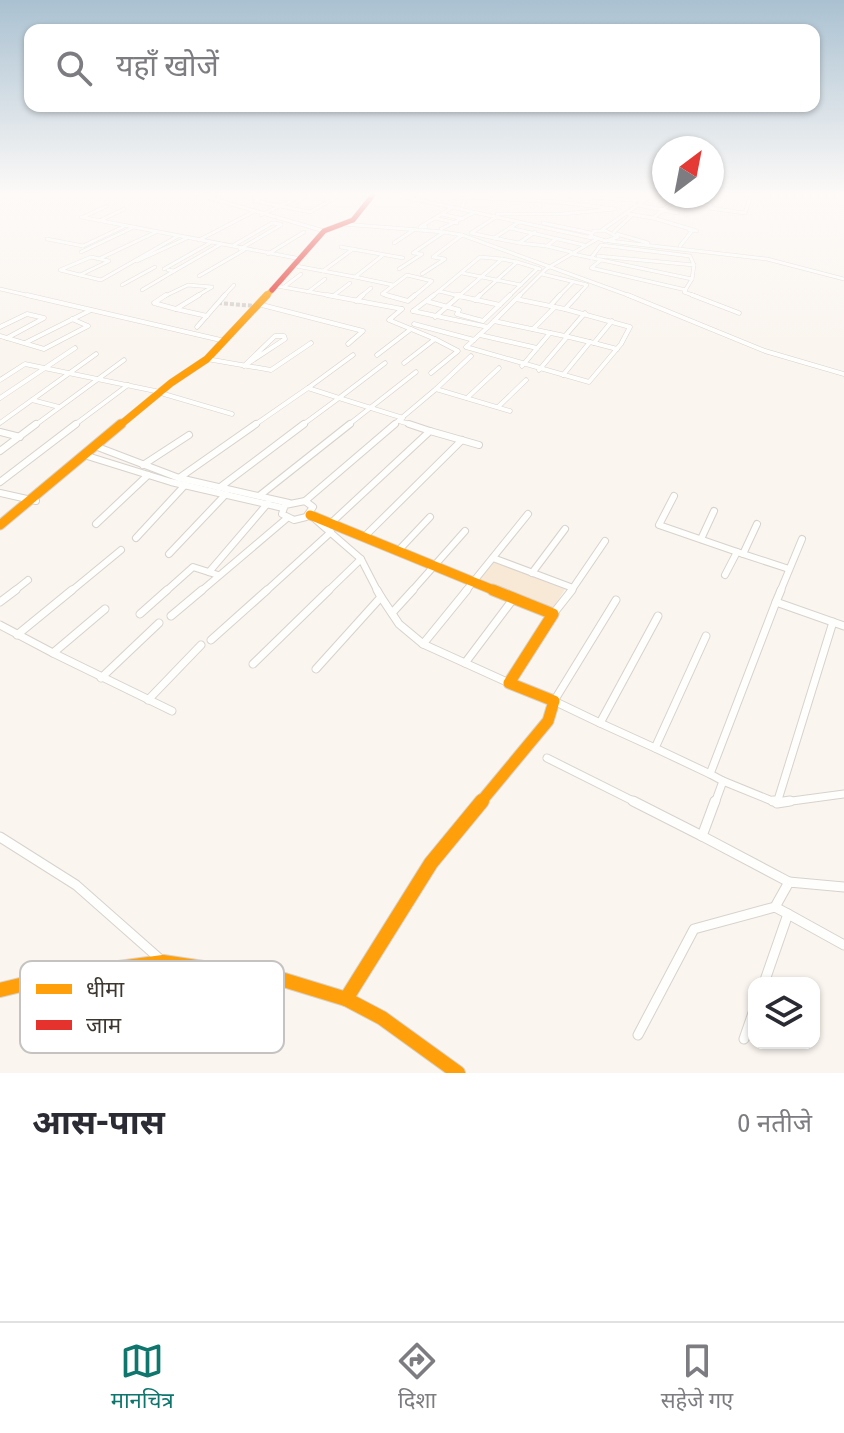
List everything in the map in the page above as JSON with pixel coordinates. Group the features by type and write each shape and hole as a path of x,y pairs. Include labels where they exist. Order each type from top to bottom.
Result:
{"street":[{"path":"78,245 91,248"},
{"path":"81,252 96,245"},
{"path":"101,258 128,245"},
{"path":"129,266 88,257 60,270 101,280 129,266 167,245"},
{"path":"136,262 167,245"},
{"path":"164,269 198,245"},
{"path":"142,290 219,245"},
{"path":"226,245 270,253 323,271 393,285 407,275 432,281 408,301 382,294 393,285"},
{"path":"234,245 242,249"},
{"path":"199,276 248,245"},
{"path":"270,253 283,245"},
{"path":"0,528 207,359 258,304 280,287 313,245"},
{"path":"422,274 445,259 413,253 425,245"},
{"path":"433,257 449,245"},
{"path":"493,245 555,264 765,351 844,374"},
{"path":"538,245 592,256 694,265"},
{"path":"516,299 585,313 630,327 617,349 589,382 522,366 466,347 543,272 582,245"},
{"path":"571,253 584,245"},
{"path":"592,256 601,245"},
{"path":"626,245 690,256 694,265 692,279 684,292 739,313"},
{"path":"647,245 755,254 829,273"},
{"path":"672,245 748,256 843,276"},
{"path":"341,247 403,258"},
{"path":"323,271 353,249"},
{"path":"435,317 511,251"},
{"path":"399,269 422,254"},
{"path":"355,277 383,255"},
{"path":"488,327 413,311 482,256 517,262 587,285 565,309"},
{"path":"592,256 692,279"},
{"path":"601,260 591,268 686,290"},
{"path":"80,275 109,261"},
{"path":"136,262 174,271"},
{"path":"475,300 517,262"},
{"path":"619,275 631,266"},
{"path":"122,285 155,267"},
{"path":"483,321 538,268"},
{"path":"806,268 817,268"},
{"path":"462,273 529,287"},
{"path":"650,282 661,273"},
{"path":"308,292 325,279"},
{"path":"533,329 573,282"},
{"path":"207,316 154,303 188,283 230,290"},
{"path":"333,296 350,283"},
{"path":"197,327 234,285"},
{"path":"176,309 212,287"},
{"path":"280,287 402,309 389,320 474,340"},
{"path":"356,301 371,288"},
{"path":"0,289 225,341"},
{"path":"439,291 508,307"},
{"path":"426,301 459,310 457,314 483,321 617,349"},
{"path":"258,304 363,331 348,344"},
{"path":"25,343 91,310"},
{"path":"539,370 585,313"},
{"path":"0,327 27,314 44,318 5,337 0,343"},
{"path":"5,337 44,349 88,325 72,319"},
{"path":"563,375 612,321"},
{"path":"412,326 458,351 431,373"},
{"path":"377,355 412,326"},
{"path":"522,366 550,333"},
{"path":"480,335 537,348"},
{"path":"275,336 284,336 285,339 244,366 275,336"},
{"path":"404,363 435,339"},
{"path":"207,359 271,370 311,343"},
{"path":"0,398 75,348"},
{"path":"0,423 96,354"},
{"path":"179,478 353,355"},
{"path":"86,456 258,497 289,503 305,501 471,356"},
{"path":"0,451 124,360"},
{"path":"219,488 385,363"},
{"path":"0,380 25,364 162,393 232,414"},
{"path":"467,398 499,368"},
{"path":"258,497 416,372"},
{"path":"498,407 526,380"},
{"path":"0,482 128,385"},
{"path":"308,388 479,445"},
{"path":"436,389 510,411"},
{"path":"31,400 59,407"},
{"path":"211,640 430,431"},
{"path":"0,432 20,437"},
{"path":"143,465 189,435"},
{"path":"364,537 462,440"},
{"path":"97,447 185,485 283,508"},
{"path":"96,524 151,472"},
{"path":"136,538 185,485"},
{"path":"0,493 34,500"},
{"path":"169,554 226,494"},
{"path":"674,496 659,525 789,569"},
{"path":"171,616 286,519 305,519 310,515 313,507 305,501"},
{"path":"209,572 268,503"},
{"path":"286,519 282,514 283,508 289,503"},
{"path":"701,539 714,511"},
{"path":"423,644 528,514"},
{"path":"310,515 330,528 361,559 399,624 423,644 777,803 844,794"},
{"path":"398,551 430,517"},
{"path":"725,575 757,524"},
{"path":"330,528 364,537 553,614"},
{"path":"532,573 565,529"},
{"path":"392,613 465,531"},
{"path":"710,774 802,539"},
{"path":"509,683 605,541"},
{"path":"17,635 121,550"},
{"path":"493,558 573,588"},
{"path":"253,664 361,559"},
{"path":"140,614 190,568 196,567 218,575"},
{"path":"0,602 28,580"},
{"path":"316,669 381,597"},
{"path":"465,663 514,598"},
{"path":"346,999 431,863 545,724 554,701 616,600"},
{"path":"776,602 844,626"},
{"path":"53,653 105,609"},
{"path":"600,723 658,616"},
{"path":"777,803 833,622"},
{"path":"101,678 159,623"},
{"path":"0,625 172,711"},
{"path":"655,748 706,636"},
{"path":"148,700 201,645"},
{"path":"547,758 789,882 844,887"},
{"path":"702,836 723,781"},
{"path":"0,837 76,885 162,961"},
{"path":"775,907 789,882"},
{"path":"638,1035 694,929 775,907 844,945"},
{"path":"766,977 788,914"},
{"path":"284,980 346,999 382,1018 458,1073"},
{"path":"0,990 20,985"},
{"path":"744,1039 748,1027"}],"shaded area":[{"path":"494,562 565,589 552,610 478,581"}],"tunnel":[{"path":"218,303 256,306"}],"traffic: slow":[{"path":"0,525 171,383 207,359 272,290"},
{"path":"310,515 553,614 509,683 554,701 548,721 431,863 346,999"},
{"path":"284,980 346,999 382,1018 458,1073"},
{"path":"0,990 20,985"}],"traffic: jam":[{"path":"272,290 313,245"}]}
